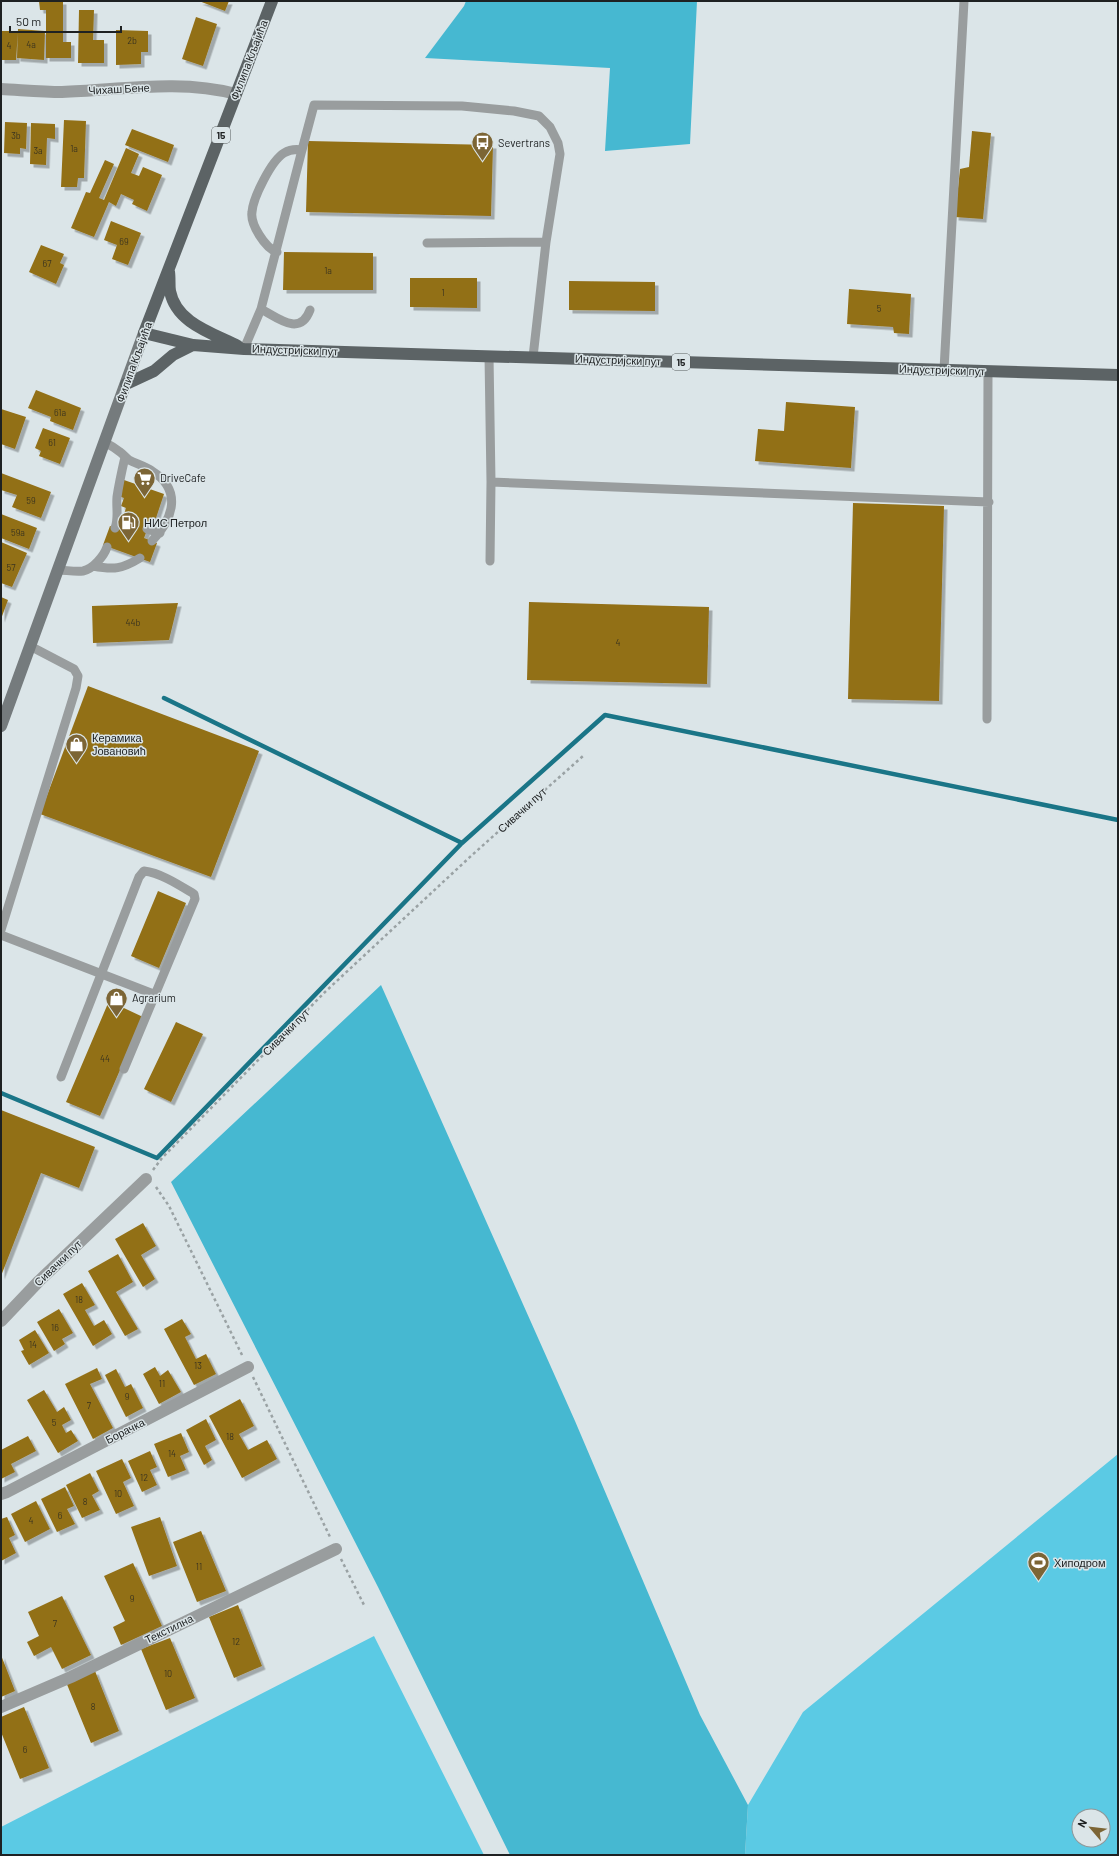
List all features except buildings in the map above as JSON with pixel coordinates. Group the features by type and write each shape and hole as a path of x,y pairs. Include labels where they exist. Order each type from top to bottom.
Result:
{"main road":[{"name":"Филипа Кљајића","path":"144,333 272,1"},
{"path":"169,268 170,291 179,312 194,324 244,349"},
{"name":"Индустријски пут","path":"144,333 193,346 244,349 1118,375"},
{"path":"126,384 154,371 173,355 193,346"}],"street":[{"name":"Чихаш Бене","path":"1,89 60,92 186,86 214,88 236,94"},
{"name":"Филипа Кљајића","path":"1,726 144,333"},
{"name":"Сивачки пут","path":"1,1320 39,1281 146,1179"},
{"name":"Борачка","path":"1,1494 248,1368"},
{"name":"Текстилна","path":"1,1707 78,1673 336,1549"}],"lane":[{"path":"944,370 964,1"},
{"path":"244,349 262,309 314,105 462,106 514,111 539,116 555,136 560,154 546,242 533,357"},
{"path":"277,252 270,250 262,240 251,214 258,192 275,162 284,153 296,149 302,150"},
{"path":"427,242 546,242"},
{"path":"262,309 288,324 299,324 307,318 310,310"},
{"path":"489,356 491,482 490,561"},
{"path":"987,719 989,502 988,371"},
{"path":"104,442 125,457 158,475 169,488 171,508 170,515 160,533 152,541"},
{"path":"115,528 120,519 118,488 125,457"},
{"path":"491,482 989,502"},
{"path":"147,529 160,533"},
{"path":"58,570 84,571 93,566 102,556 107,547"},
{"path":"93,566 109,570 118,568 140,558"},
{"path":"1,930 76,688 78,676 74,669 30,646"},
{"path":"61,1078 138,877 144,871 152,872 194,894 195,899 124,1069"},
{"path":"1,935 156,995"}],"path":[{"name":"Сивачки пут","path":"146,1179 162,1158 325,992 471,856 582,756"},
{"path":"146,1179 157,1189 168,1206 364,1605"}],"shaded area":[{"path":"466,1 697,1 690,144 605,151 610,68 425,58 464,6"},
{"path":"381,985 575,1421 700,1715 748,1805 745,1855 510,1855 378,1587 171,1182"},
{"name":"Хиподром","path":"1118,1454 1118,1855 745,1855 748,1805 803,1712"},
{"path":"374,1636 484,1855 1,1855 1,1827"}],"waterway":[{"path":"164,698 462,843"},
{"path":"1,1093 157,1158 462,843 605,715 1118,820"}],"place":[{"name":"Severtrans","path":"482,162"},
{"name":"DriveCafe","path":"144,498"},
{"name":"НИС Петрол","path":"129,542"},
{"name":"Керамика Јовановић","path":"76,764"},
{"name":"Agrarium","path":"116,1018"},
{"name":"Хиподром","path":"1039,1582"}]}
